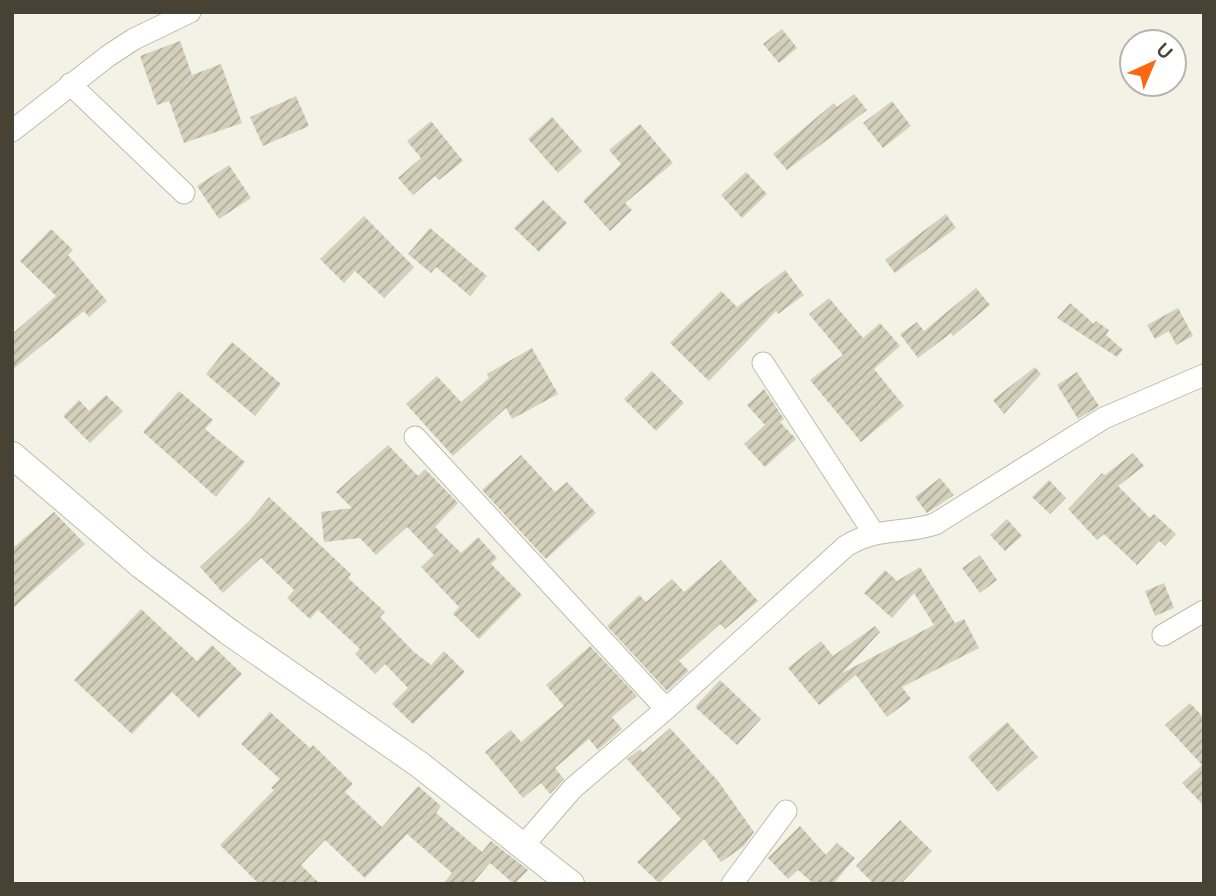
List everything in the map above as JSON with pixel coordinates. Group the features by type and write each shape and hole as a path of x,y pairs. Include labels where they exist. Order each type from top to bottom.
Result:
{"street":[{"path":"12,131 134,39 190,12"},
{"path":"70,85 184,193"},
{"path":"763,363 873,532"},
{"path":"523,846 565,796 666,709 846,546 873,532 914,531 935,524 1104,418 1204,375"},
{"path":"415,437 666,709"},
{"path":"12,455 125,551 218,624 420,765 571,884"},
{"path":"1163,635 1204,611"},
{"path":"732,884 786,811"}],"building":[{"path":"782,29 797,48 779,63 763,44"},
{"path":"180,41 192,75 221,64 242,123 184,143 169,101 157,105 140,56"},
{"path":"854,94 867,110 787,170 773,154 834,103 837,107"},
{"path":"296,96 309,126 263,146 250,117"},
{"path":"892,101 911,126 883,148 863,123"},
{"path":"552,117 582,151 558,173 528,139"},
{"path":"431,121 463,161 439,180 435,176 413,195 398,178 421,158 407,141"},
{"path":"640,124 673,163 625,203 632,210 610,231 583,201 621,164 609,150"},
{"path":"229,165 251,198 219,219 197,186"},
{"path":"746,172 767,194 742,218 721,195"},
{"path":"543,200 567,223 539,252 514,228"},
{"path":"946,214 956,228 895,273 885,260"},
{"path":"364,216 414,267 384,298 355,271 344,283 320,259"},
{"path":"430,228 487,276 470,296 436,267 431,273 408,254"},
{"path":"51,229 73,250 68,255 107,301 89,317 84,311 12,370 12,334 56,296 20,261"},
{"path":"785,270 804,295 778,314 776,311 709,381 670,343 721,291 737,307"},
{"path":"976,288 990,305 953,336 951,333 918,358 900,334 917,322 924,331"},
{"path":"829,298 863,338 880,323 900,346 874,369 904,406 861,442 810,380 843,355 809,314"},
{"path":"1070,303 1094,324 1096,321 1109,330 1106,335 1123,350 1117,357 1057,318"},
{"path":"1178,308 1193,336 1176,345 1169,331 1155,339 1147,325"},
{"path":"232,342 281,384 255,416 206,374"},
{"path":"532,348 558,394 512,419 506,408 453,456 406,404 437,376 461,402 489,378 487,374"},
{"path":"1035,367 1041,374 1004,414 993,400"},
{"path":"652,371 684,403 656,431 624,399"},
{"path":"1077,372 1099,406 1078,419 1057,385"},
{"path":"764,389 784,419 780,422 796,439 765,467 744,444 765,425 747,405"},
{"path":"179,391 213,420 205,429 245,462 216,497 143,432"},
{"path":"106,395 123,411 90,443 63,416 79,400 89,411"},
{"path":"388,445 418,476 425,469 458,503 435,527 461,553 478,537 497,558 491,564 522,595 479,639 453,614 459,607 421,567 434,555 407,527 376,555 360,538 324,542 321,512 352,508 336,492"},
{"path":"1133,453 1144,466 1118,486 1150,518 1154,514 1176,534 1165,546 1159,541 1137,565 1104,534 1097,540 1068,509 1102,473 1105,475"},
{"path":"521,455 555,492 567,482 596,513 546,559 482,490"},
{"path":"940,478 954,495 927,513 915,497"},
{"path":"1049,480 1066,498 1050,514 1032,497"},
{"path":"269,497 351,574 348,578 385,612 380,617 414,652 431,665 444,651 465,672 413,724 392,704 408,688 385,664 375,674 355,654 360,649 318,610 310,619 287,598 294,590 261,558 223,593 200,567 248,522"},
{"path":"54,512 85,544 12,609 12,549"},
{"path":"1007,519 1022,536 1005,551 990,535"},
{"path":"980,555 997,580 980,593 962,568"},
{"path":"721,560 758,601 725,629 720,624 679,661 689,671 667,691 607,626 639,595 646,602 672,579 684,592"},
{"path":"920,567 955,623 964,619 979,648 902,687 911,699 887,717 856,675 819,705 788,668 821,641 833,656 875,626 880,632 842,673 934,625 914,593 892,618 864,593 885,570 897,581"},
{"path":"1164,583 1174,608 1155,616 1145,591"},
{"path":"141,609 197,661 212,645 242,674 199,718 172,692 132,734 74,680"},
{"path":"590,646 637,696 612,717 622,729 598,750 589,739 555,768 564,779 550,794 541,783 523,798 485,752 511,730 521,742 564,706 546,685"},
{"path":"720,680 761,719 737,745 695,707"},
{"path":"1190,703 1204,718 1204,806 1182,783 1202,765 1165,725"},
{"path":"270,712 310,748 313,745 353,784 345,792 382,827 418,786 441,806 436,813 482,852 491,841 528,870 514,884 490,863 472,884 443,884 452,873 407,834 365,878 325,840 301,865 320,884 259,884 220,845 274,790 271,788 280,779 241,744"},
{"path":"1007,722 1038,757 998,792 968,757"},
{"path":"670,728 718,781 754,832 744,846 721,862 704,839 659,883 637,862 681,819 627,759 640,749 643,752"},
{"path":"900,820 932,851 901,884 874,884 856,866"},
{"path":"800,826 826,855 837,843 855,858 833,884 814,884 798,870 788,879 768,858"}]}
